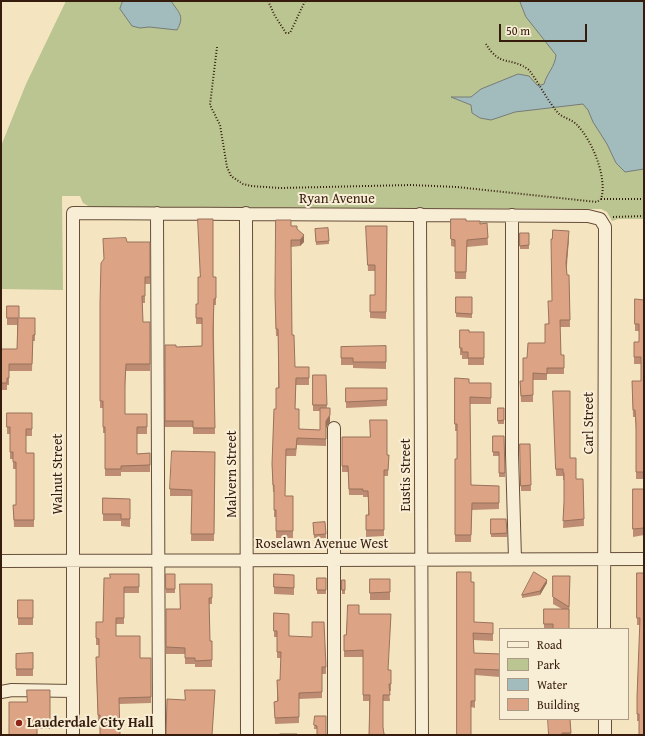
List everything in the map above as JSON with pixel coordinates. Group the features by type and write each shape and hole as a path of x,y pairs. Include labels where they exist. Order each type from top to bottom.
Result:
{"street":[{"name":"Ryan Avenue","path":"73,213 588,216 602,221"},
{"name":"Walnut Street","path":"73,213 73,735"},
{"name":"Malvern Street","path":"246,213 247,735"},
{"path":"157,214 159,735"},
{"name":"Eustis Street","path":"420,214 422,735"},
{"path":"512,215 512,454 515,559"},
{"name":"Carl Street","path":"602,221 605,227 604,628"},
{"path":"334,428 334,735"},
{"name":"Roselawn Avenue West","path":"1,561 247,559 644,559"},
{"path":"1,692 12,690 73,691"},
{"path":"605,720 605,735"}],"path":[{"path":"268,1 272,12 286,33 290,33 305,1"},
{"path":"486,44 494,56 524,66 539,82 555,108 562,116 576,124 590,140 598,161 604,192 601,199"},
{"path":"217,47 214,64 211,109 220,125 226,167 231,176 243,184 274,188 411,185 457,187 598,202 601,199 644,199"},
{"path":"602,221 612,217 644,216"}],"green space":[{"path":"66,1 644,1 644,219 618,219 612,221 607,212 601,209 90,207 83,203 80,196 62,196 63,290 1,289 1,146 26,84"}],"water":[{"path":"123,1 171,1 179,12 181,21 177,30 149,27 140,28 132,26 120,9"},
{"path":"520,1 644,1 644,169 625,172 616,163 588,110 583,104 515,112 491,120 480,118 472,113 471,105 451,97 471,97 481,89 518,74 529,76 538,86 544,84 554,63 556,55 526,17"}],"building":[{"path":"198,219 213,219 213,277 216,277 213,331 215,428 193,428 193,421 165,421 165,345 176,345 176,347 202,346 202,318 196,318 196,304 198,304 198,277 200,277"},
{"path":"451,219 480,221 480,224 487,223 488,238 467,240 466,272 455,272 455,240 451,239"},
{"path":"276,220 291,220 291,226 297,226 297,229 304,235 300,240 291,240 292,335 294,335 295,367 309,367 309,378 296,378 295,409 299,409 299,429 320,430 320,408 330,408 330,415 326,421 326,439 297,438 296,449 286,449 285,496 293,496 293,531 276,531 276,510 274,510 272,464 274,409 276,409 276,388 279,388 278,329 276,329 275,295"},
{"path":"366,226 387,226 386,312 370,312 370,295 375,295 375,265 368,265"},
{"path":"328,228 329,241 316,242 315,229"},
{"path":"553,230 569,231 566,263 567,275 569,275 570,320 560,320 561,355 564,355 564,368 547,368 547,374 533,373 533,395 521,396 520,381 523,381 523,358 527,358 528,343 545,343 545,324 549,324 548,301 552,301 551,239"},
{"path":"520,233 529,233 529,245 520,246"},
{"path":"126,238 127,242 150,242 150,277 145,277 145,296 142,296 143,322 150,322 150,364 126,364 125,414 147,414 147,427 137,427 137,454 150,453 150,465 121,466 121,469 105,469 105,427 103,427 103,401 100,401 100,303 101,263 104,259 103,239"},
{"path":"456,297 472,297 472,314 456,313"},
{"path":"635,299 644,300 644,472 636,472 636,424 635,410 633,410 632,381 641,381 641,357 634,357 634,342 639,342 639,324 635,324"},
{"path":"7,306 19,306 19,318 35,318 35,335 33,335 32,364 9,364 9,378 7,378 7,383 1,383 1,349 17,349 18,318 7,318"},
{"path":"460,330 469,330 469,332 484,332 484,358 468,358 468,352 462,352 462,348 460,348"},
{"path":"386,346 386,362 353,362 353,358 341,358 341,347"},
{"path":"313,375 326,375 327,405 313,405"},
{"path":"455,378 469,379 469,383 491,383 491,398 470,397 471,485 499,486 499,503 472,503 471,535 455,535 455,459 457,459 457,424 455,424"},
{"path":"346,388 387,388 387,400 346,402"},
{"path":"553,391 570,391 570,458 576,458 576,479 583,479 584,519 563,521 564,473 563,469 556,469"},
{"path":"498,408 504,408 504,420 498,421"},
{"path":"7,413 32,413 32,429 26,429 26,453 34,453 34,520 14,520 13,505 16,505 16,462 13,462 13,452 10,452 10,427 7,427"},
{"path":"370,420 387,420 387,455 389,455 388,470 384,470 384,530 366,530 366,515 369,515 368,491 363,491 363,489 349,489 348,466 342,466 342,437 370,437"},
{"path":"493,436 504,436 505,473 499,473 499,452 493,452"},
{"path":"520,444 530,444 531,485 521,486"},
{"path":"172,451 215,452 214,534 191,534 192,490 170,489"},
{"path":"633,489 644,489 644,528 633,529"},
{"path":"103,498 130,499 130,519 121,519 121,514 103,514"},
{"path":"491,519 506,519 507,533 491,534"},
{"path":"325,522 326,534 314,535 313,523"},
{"path":"457,572 471,572 471,582 474,582 474,622 493,623 493,634 473,633 474,653 499,654 499,670 475,669 475,701 471,701 471,735 457,735"},
{"path":"534,572 547,580 540,591 522,595"},
{"path":"637,573 644,573 644,735 639,735 639,714 637,714 640,618 637,618"},
{"path":"110,574 139,574 139,587 124,587 124,618 116,618 116,636 140,636 140,658 151,658 151,697 119,698 120,735 100,735 96,657 99,657 99,639 96,638 96,622 103,622 104,578 110,578"},
{"path":"166,574 175,574 175,589 166,589"},
{"path":"274,574 294,575 294,588 274,587"},
{"path":"553,576 570,576 569,607 553,597"},
{"path":"317,578 326,578 326,590 317,590"},
{"path":"370,579 390,579 390,592 370,593"},
{"path":"342,580 345,580 345,590 342,590"},
{"path":"180,584 212,584 212,598 209,598 212,660 195,661 195,658 185,658 185,648 166,647 166,609 180,609"},
{"path":"18,600 33,600 33,618 18,618"},
{"path":"348,605 359,605 359,614 391,614 388,670 391,670 391,684 389,684 390,695 383,695 383,727 384,734 387,735 369,735 370,695 363,695 363,650 344,651 344,635 346,635"},
{"path":"544,609 569,609 569,628 553,628 553,624 544,624"},
{"path":"274,613 289,614 289,636 312,637 312,622 324,622 326,667 322,667 322,692 299,693 299,717 275,718 274,702 278,701 277,680 280,680 281,652 277,652 277,631 274,631"},
{"path":"33,653 33,669 16,669 16,654"},
{"path":"27,690 50,690 50,719 37,719 37,735 9,735 9,702 27,702"},
{"path":"185,690 215,690 212,735 166,735 167,699 185,700"},
{"path":"315,716 326,716 327,735 317,735 317,726 314,725"},
{"path":"548,720 570,720 571,733 549,735"},
{"path":"297,734 297,735 280,735"}],"place":[{"name":"Lauderdale City Hall","path":"19,723"}]}
